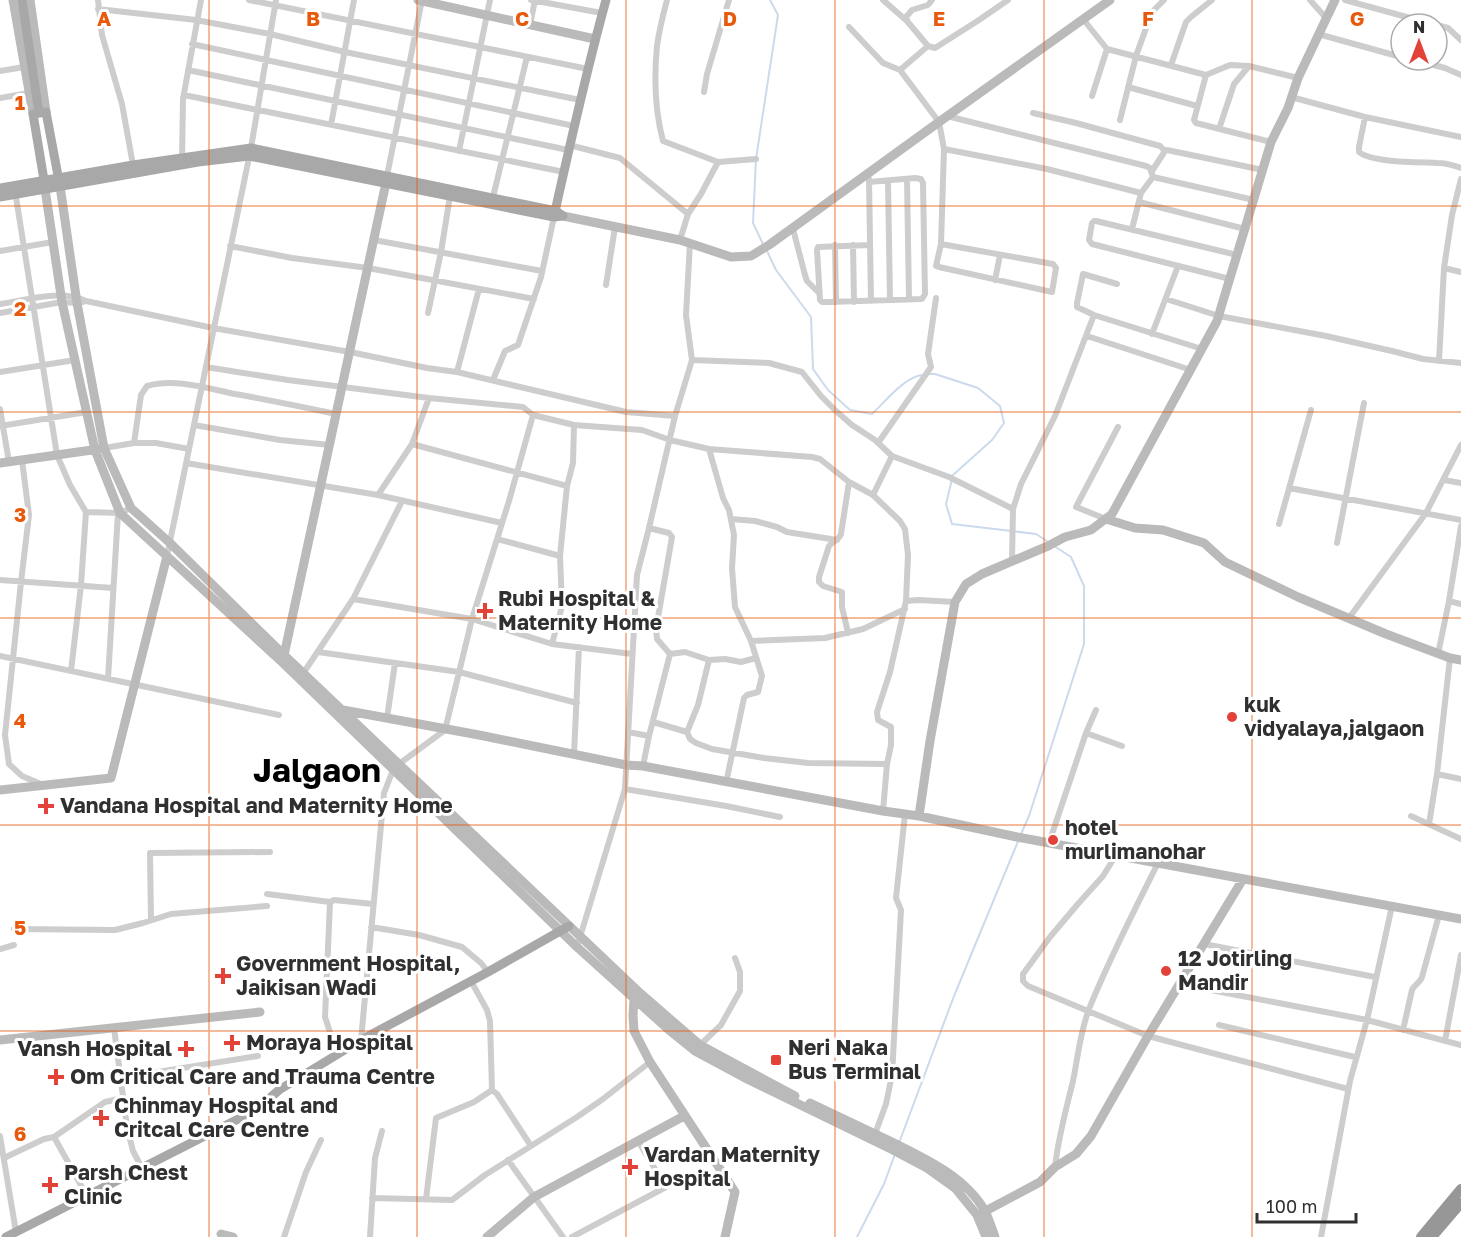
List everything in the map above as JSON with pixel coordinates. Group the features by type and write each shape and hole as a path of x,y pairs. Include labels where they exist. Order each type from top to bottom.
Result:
{"highway":[{"path":"1420,1237 1461,1189"},
{"path":"1432,1237 1461,1203"}],"main road":[{"path":"13,0 24,67 59,182 80,300 100,449 130,508 170,543 283,659"},
{"path":"22,0 32,93"},
{"path":"30,0 44,185 62,298 87,412 119,513 342,710 396,767"},
{"path":"421,0 595,39"},
{"path":"558,214 569,147 606,0"},
{"path":"919,816 955,602 966,584 982,574 1065,537 1090,530 1112,514 1219,316 1271,141 1335,0"},
{"path":"0,197 15,190 59,182 250,152 493,197 685,242 731,257 751,256 869,178 942,119 1106,1"},
{"path":"59,182 133,165 182,161"},
{"path":"386,179 450,196 558,214"},
{"path":"283,659 386,179"},
{"path":"0,188 15,190"},
{"path":"5,462 100,449"},
{"path":"1106,519 1135,528 1163,530 1204,543 1225,562 1298,597 1438,654 1461,660"},
{"path":"0,790 111,778 167,556"},
{"path":"301,676 327,707 396,767 566,929 577,947 700,1045 751,1077"},
{"path":"327,707 626,765 643,766 726,783 919,816 1017,837 1461,919"},
{"path":"981,1213 1040,1182 1055,1167 1076,1154 1091,1136 1148,1036 1243,879"},
{"path":"566,929 580,936 669,1030 695,1050 911,1155 956,1188 981,1213 995,1237"},
{"path":"6,1237 256,1110 279,1090 337,1054 566,929"},
{"path":"637,996 633,1016 634,1031 650,1062 735,1192 725,1237"},
{"path":"0,1038 260,1012"},
{"path":"811,1107 875,1134 895,1147"},
{"path":"487,1237 534,1197 684,1116"},
{"path":"981,1213 986,1237"},
{"path":"221,1234 233,1237"}],"street":[{"path":"98,0 102,35 122,104 133,165"},
{"path":"182,161 184,95 201,0"},
{"path":"249,0 276,3 350,21 588,69"},
{"path":"331,125 354,0"},
{"path":"386,179 421,0"},
{"path":"459,151 490,0"},
{"path":"530,25 534,0 603,13"},
{"path":"667,0 657,45 656,96 663,141 718,162 756,159"},
{"path":"704,92 707,74 729,0"},
{"path":"883,0 907,21 928,46 935,48 1008,0"},
{"path":"907,21 906,17 912,10 928,5 932,0"},
{"path":"1120,120 1136,56 1150,17 1164,0"},
{"path":"1171,65 1186,22 1212,0"},
{"path":"1310,0 1326,18"},
{"path":"1345,0 1389,12"},
{"path":"167,556 250,152 276,3"},
{"path":"98,9 196,20 580,100"},
{"path":"1083,19 1107,49 1206,75 1230,64 1249,66 1298,78"},
{"path":"849,27 883,63 900,70 942,119 1146,166 1153,174 1254,200"},
{"path":"1449,29 1461,40"},
{"path":"1318,34 1389,54"},
{"path":"192,44 574,126"},
{"path":"900,70 928,46"},
{"path":"1092,96 1107,49"},
{"path":"493,197 527,57"},
{"path":"1219,129 1234,84 1249,66"},
{"path":"0,71 24,67"},
{"path":"188,70 620,158 688,214"},
{"path":"1206,75 1194,122 1271,141"},
{"path":"1128,87 1197,106"},
{"path":"0,98 32,93"},
{"path":"184,95 564,172"},
{"path":"1291,97 1365,117 1461,137"},
{"path":"1033,113 1160,146 1165,151 1263,170"},
{"path":"1365,117 1359,152 1366,157 1439,163 1461,168"},
{"path":"941,244 1053,264 1056,267 1053,290 1050,293 936,266 941,244 944,149 942,119"},
{"path":"944,149 1047,169 1141,193"},
{"path":"1132,229 1141,193 1165,151"},
{"path":"577,947 625,789 637,575 675,416 692,360 686,315 685,242 688,214 718,162"},
{"path":"870,245 821,245 818,247 820,300 822,302 854,302 922,299 924,296 923,183 921,179 888,181 869,178 871,301"},
{"path":"907,179 909,299"},
{"path":"1439,361 1444,268 1452,215 1461,179"},
{"path":"888,181 890,300"},
{"path":"15,190 57,455 70,485 86,512 81,585 71,671"},
{"path":"429,313 450,196"},
{"path":"1139,202 1245,229"},
{"path":"493,380 505,351 518,345 534,299 558,214"},
{"path":"1230,279 1092,244 1089,240 1092,222 1094,220 1237,255"},
{"path":"606,285 615,227"},
{"path":"793,229 805,276 819,294"},
{"path":"374,240 542,271"},
{"path":"0,251 53,242"},
{"path":"835,245 836,302"},
{"path":"853,245 854,302"},
{"path":"230,246 292,258 368,268 534,299"},
{"path":"995,280 1000,255"},
{"path":"1152,334 1178,266"},
{"path":"1444,268 1461,272"},
{"path":"1117,284 1085,274 1082,276 1077,307 1094,315 1202,349"},
{"path":"457,372 479,290"},
{"path":"0,313 34,307 62,298"},
{"path":"878,443 931,367 927,354 936,298"},
{"path":"0,304 32,299 80,300 213,328 457,372 626,412 675,416"},
{"path":"1166,299 1219,316 1298,330 1423,359 1461,363"},
{"path":"1012,561 1013,509 1022,484 1055,416 1094,315"},
{"path":"1087,336 1191,370"},
{"path":"0,372 75,360"},
{"path":"692,360 769,363 802,372 836,411 892,456 949,477 1013,509"},
{"path":"206,367 429,398 523,407 533,415 574,425 642,430 670,440 709,449 820,459 849,482 873,495 900,521 905,529 908,555 905,609 890,672 877,712 878,720 891,727 891,746 883,811"},
{"path":"134,443 141,395 147,386 158,383 202,387 336,414"},
{"path":"378,495 412,444 429,398"},
{"path":"1337,543 1364,404"},
{"path":"0,410 5,462"},
{"path":"1279,524 1311,410"},
{"path":"1,426 87,412"},
{"path":"361,1040 384,793 396,767 445,730 472,619 533,415"},
{"path":"194,425 280,440 330,445"},
{"path":"552,644 562,606 560,556 567,486 573,463 574,425"},
{"path":"1106,519 1077,507 1118,427"},
{"path":"100,449 134,443 156,443 189,449"},
{"path":"412,444 567,486"},
{"path":"1349,618 1426,513 1461,445"},
{"path":"709,449 723,498 729,510 734,535 732,568 735,607 751,641 762,676 758,692 747,694 744,698 726,783"},
{"path":"873,495 892,456"},
{"path":"22,460 29,515 5,735 9,764 22,776 44,785"},
{"path":"186,463 378,495 502,523"},
{"path":"1444,480 1461,483"},
{"path":"848,633 842,607 842,592 823,586 819,582 819,577 829,546 837,540 843,528 849,482"},
{"path":"1289,488 1461,520"},
{"path":"301,676 353,599 402,501"},
{"path":"86,512 119,513 130,508"},
{"path":"108,679 119,513"},
{"path":"731,519 754,521 788,532 837,540"},
{"path":"1438,654 1461,526"},
{"path":"650,528 669,533 672,537 656,629 657,639 670,654"},
{"path":"497,539 560,556"},
{"path":"0,580 113,588"},
{"path":"353,599 472,619 552,644 632,654"},
{"path":"906,601 955,602"},
{"path":"1449,601 1461,604"},
{"path":"751,641 825,638 863,629 905,609"},
{"path":"574,754 579,647"},
{"path":"318,652 459,672 577,703"},
{"path":"670,654 685,652 710,660 725,659 741,662 756,658"},
{"path":"643,766 670,654"},
{"path":"0,656 279,715"},
{"path":"1429,824 1450,658"},
{"path":"710,660 698,705 687,732 690,739 696,743 733,753 808,763 887,764"},
{"path":"387,718 395,663"},
{"path":"1049,843 1096,710"},
{"path":"653,722 687,732"},
{"path":"628,732 649,736"},
{"path":"1086,733 1122,746"},
{"path":"1437,774 1461,779"},
{"path":"625,789 780,817"},
{"path":"875,1134 886,1104 892,1075 901,910 896,898 905,814"},
{"path":"1411,816 1461,839"},
{"path":"151,920 150,853 270,852"},
{"path":"1116,855 1103,876 1050,937 1023,974 1023,981 1028,986 1148,1036 1348,1089"},
{"path":"1055,1167 1064,1115 1088,1011 1158,863"},
{"path":"267,894 330,902 334,900 373,904"},
{"path":"330,902 325,1017 337,1054"},
{"path":"14,929 115,930 171,914 267,906"},
{"path":"1321,1237 1348,1089 1367,1020 1392,906"},
{"path":"1403,1030 1412,990 1422,977 1439,915"},
{"path":"371,927 419,935 462,947 488,972"},
{"path":"1204,944 1376,977"},
{"path":"0,949 14,945"},
{"path":"1444,1041 1461,955"},
{"path":"700,1045 721,1025 740,991 740,972 735,958"},
{"path":"471,981 487,1010 490,1021 492,1090 497,1094 531,1146"},
{"path":"1179,984 1367,1020 1461,1045"},
{"path":"1219,1025 1355,1057"},
{"path":"114,1028 127,1127 133,1151 142,1168"},
{"path":"120,1078 258,1056"},
{"path":"372,1198 452,1200 508,1160 603,1099 650,1062"},
{"path":"426,1199 436,1118 474,1102 492,1090"},
{"path":"4,1158 44,1139 54,1137 105,1102 123,1098"},
{"path":"370,1237 375,1158 382,1131"},
{"path":"0,1136 16,1232"},
{"path":"54,1137 87,1196"},
{"path":"284,1237 306,1173 321,1140"},
{"path":"572,1237 666,1187 638,1141"},
{"path":"508,1160 563,1237"}],"waterway":[{"path":"764,246 753,223 756,159 778,15 770,0"},
{"path":"767,251 776,270 811,317 813,369 828,390 850,410 872,414 902,385 916,376 923,375"},
{"path":"929,374 978,388 1000,406 1004,423 992,440 953,475 946,504 952,524 1036,534 1050,543"},
{"path":"1021,834 1029,816 1084,644 1084,586 1071,557 1054,546"},
{"path":"899,1143 954,996 1019,839"},
{"path":"857,1237 884,1184 895,1154"}],"place":[{"name":"Rubi Hospital & Maternity Home","path":"485,611"},
{"name":"kuk vidyalaya,jalgaon","path":"1232,717"},
{"name":"Vandana Hospital and Maternity Home","path":"46,806"},
{"name":"hotel murlimanohar","path":"1053,840"},
{"name":"12 Jotirling Mandir","path":"1166,971"},
{"name":"Government Hospital, Jaikisan Wadi","path":"223,976"},
{"name":"Moraya Hospital","path":"232,1043"},
{"name":"Vansh Hospital","path":"186,1049"},
{"name":"Neri Naka Bus Terminal","path":"776,1060"},
{"name":"Om Critical Care and Trauma Centre","path":"56,1077"},
{"name":"Chinmay Hospital and Critcal Care Centre","path":"101,1118"},
{"name":"Vardan Maternity Hospital","path":"630,1167"},
{"name":"Parsh Chest Clinic","path":"50,1185"}],"district":[{"name":"Jalgaon","path":"317,770"}]}
